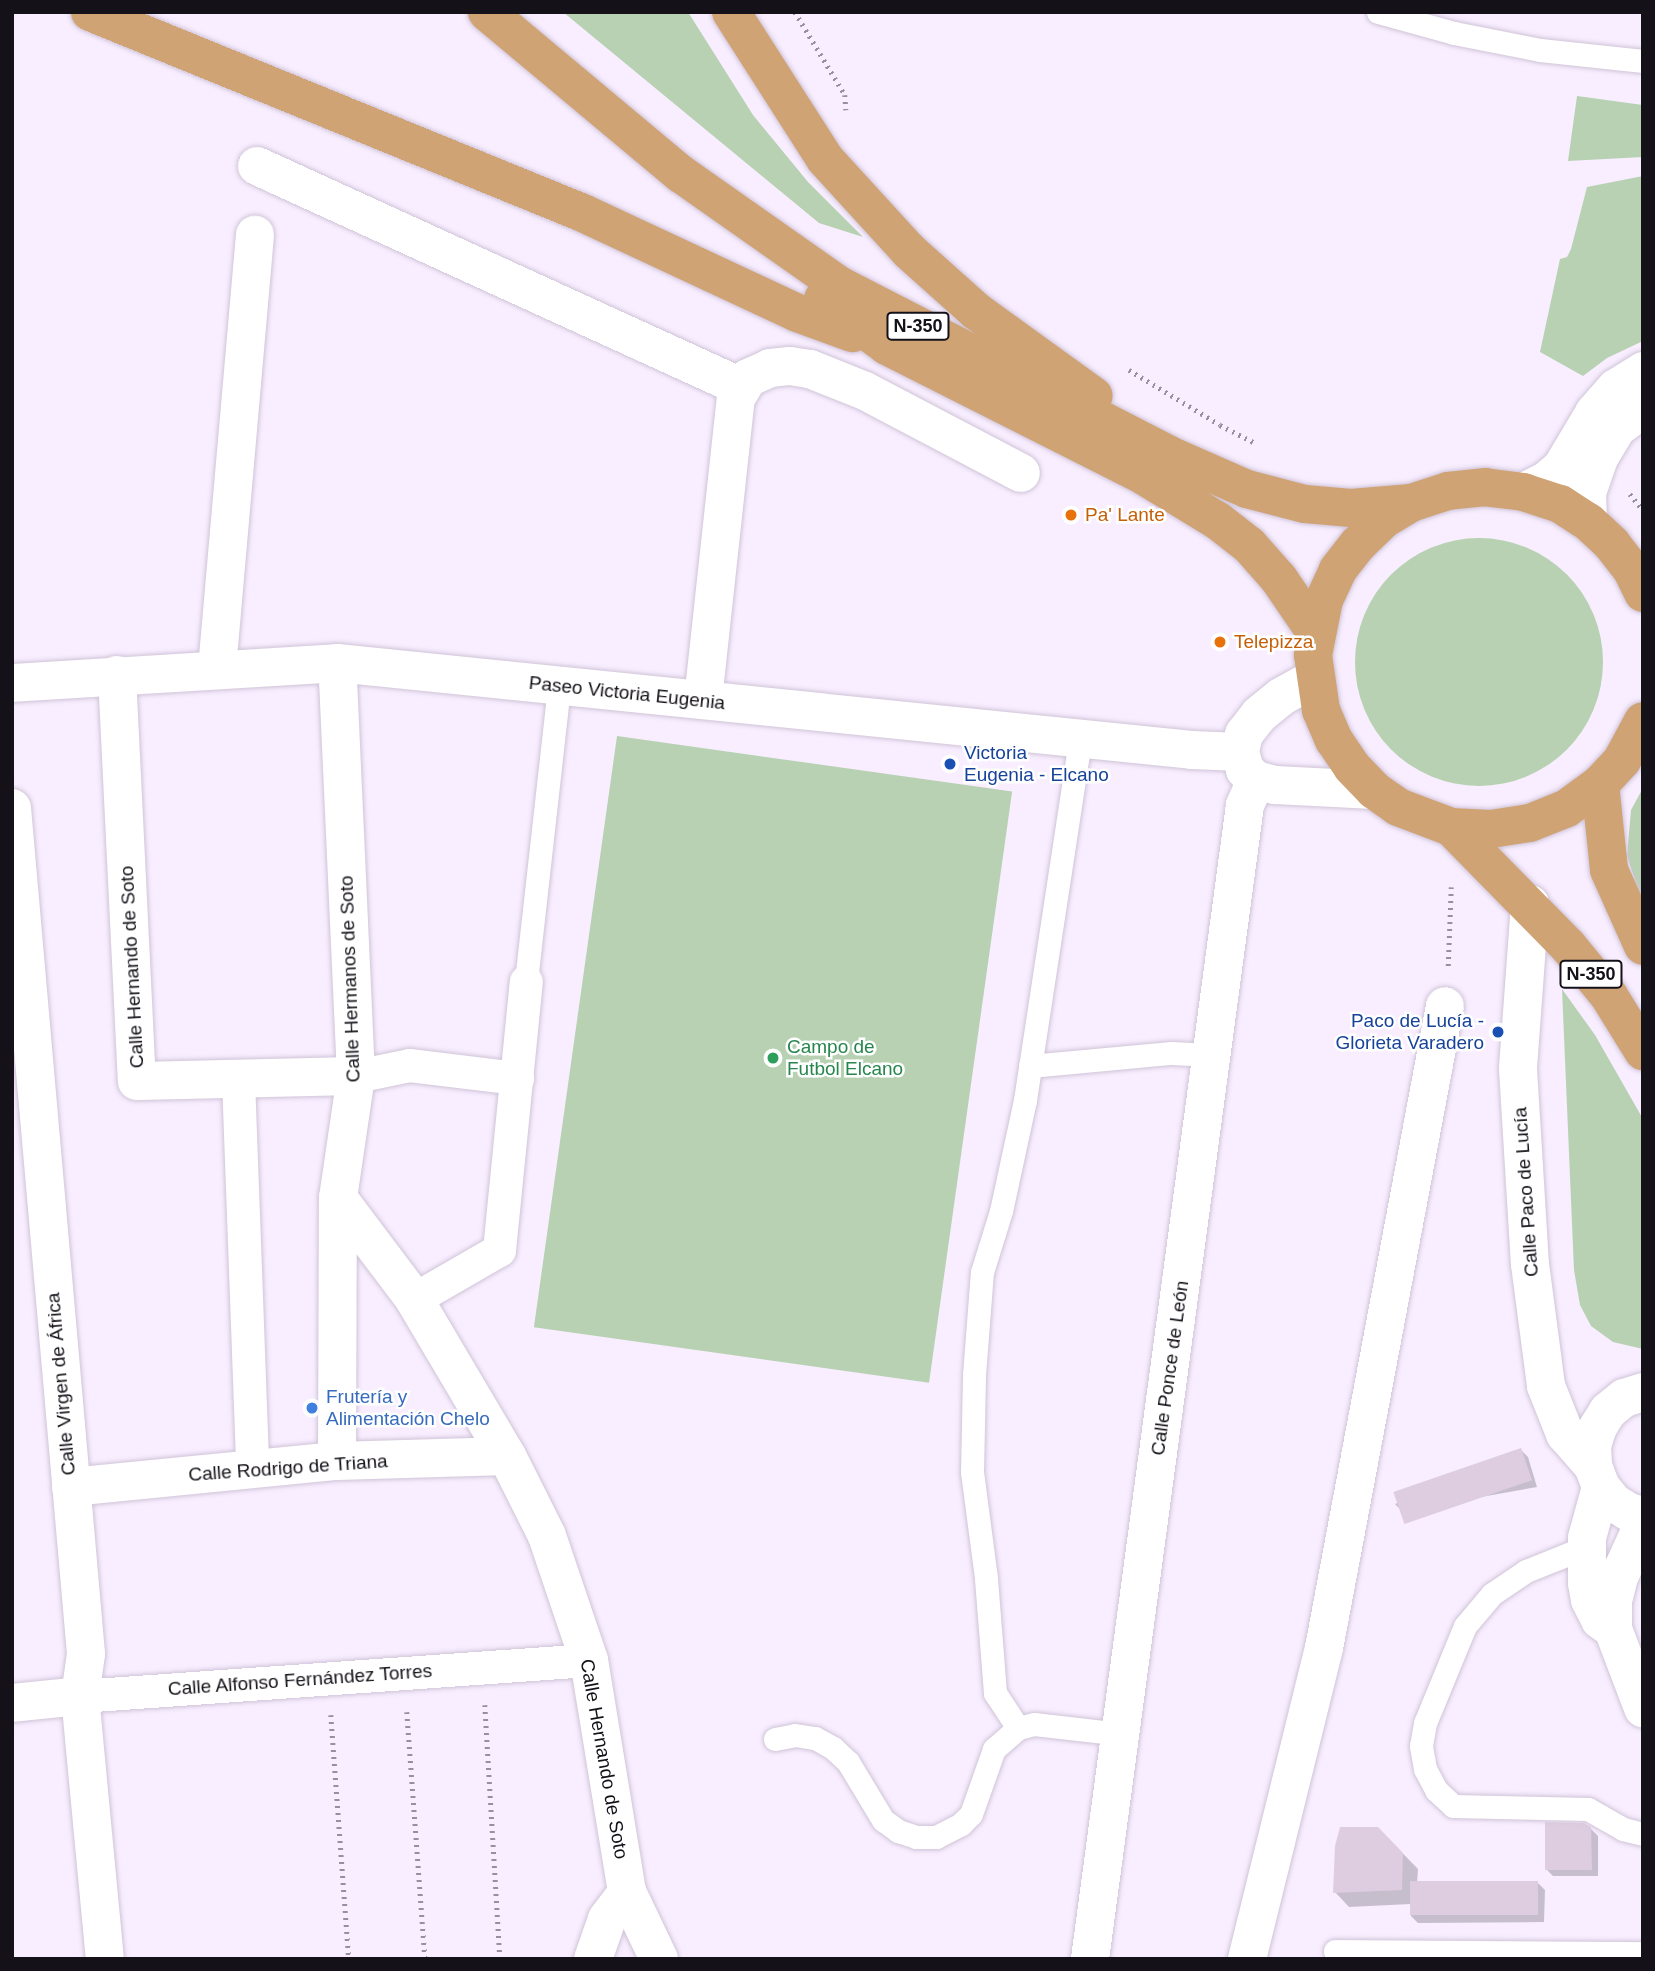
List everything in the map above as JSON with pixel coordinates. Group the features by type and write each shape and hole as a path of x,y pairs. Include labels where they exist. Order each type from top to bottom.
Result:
{"highway":[{"path":"90,12 583,213 797,313 887,346"},
{"name":"N-350","path":"458,12 656,176 887,346 1144,477 1218,521 1249,545 1279,579 1315,632"},
{"name":"N-350","path":"487,12 681,174 839,285 1176,458 1247,489 1305,503 1351,509 1411,503 1448,491 1486,487 1524,492 1560,504 1588,522 1612,544 1632,570 1643,593"},
{"path":"731,12 825,159 909,251 976,310 1176,458"},
{"name":"N-350","path":"1411,503 1383,520 1358,544 1338,570 1324,600 1315,632 1315,678 1321,710 1334,740 1352,768 1374,790 1423,819 1451,827 1491,830 1530,823 1567,808 1600,784 1622,760 1642,728"},
{"name":"N-350","path":"1600,784 1609,870 1643,946"},
{"name":"N-350","path":"1451,827 1530,904 1609,996 1643,1051"}],"street":[{"path":"257,166 741,387"},
{"path":"217,669 255,235"},
{"path":"703,701 736,398 748,378 770,368 790,366 810,369 865,391 1021,473"},
{"path":"1524,492 1546,481 1562,467 1594,413 1616,388 1643,371"},
{"path":"1588,522 1587,493 1599,458 1617,428 1643,409"},
{"name":"Paseo Victoria Eugenia","path":"12,683 337,663 1080,739 1248,766 1275,785 1374,790"},
{"name":"Calle Hermanos de Soto","path":"337,663 356,1076 338,1198 337,1461"},
{"name":"Calle Hernando de Soto","path":"117,675 137,1081 356,1076"},
{"path":"1248,766 1244,734 1259,716 1281,697 1315,678"},
{"name":"Calle Ponce de León","path":"1090,1959 1212,1055 1248,766"},
{"name":"Calle Virgen de África","path":"12,808 28,1196 71,1487 86,1654 80,1696 105,1959"},
{"name":"Calle Paco de Lucía","path":"1530,904 1518,1069 1530,1264 1546,1386 1565,1434 1613,1502 1629,1512 1643,1516"},
{"path":"414,1299 499,1250 526,981"},
{"path":"1247,1959 1324,1648 1445,1006"},
{"path":"356,1076 409,1065 517,1078"},
{"path":"238,1079 252,1469"},
{"name":"Calle Hernando de Soto","path":"338,1198 414,1299 507,1456 547,1536 589,1660 627,1892 659,1959"},
{"path":"1614,1629 1600,1620 1590,1600 1586,1547 1597,1476 1595,1437 1608,1410 1624,1398 1643,1392"},
{"name":"Calle Rodrigo de Triana","path":"71,1487 337,1461 507,1456"},
{"path":"1643,1525 1619,1577 1614,1601 1614,1629 1643,1708"},
{"name":"Calle Alfonso Fernández Torres","path":"12,1703 589,1660"},
{"path":"593,1959 607,1919 627,1892"}],"lane":[{"path":"1378,12 1454,33 1540,50 1643,61"},
{"path":"526,981 559,686"},
{"path":"1018,1728 995,1693 986,1578 972,1472 982,1272 1001,1211 1030,1066 1080,739"},
{"path":"1030,1066 1171,1053 1212,1055"},
{"path":"1586,1547 1526,1571 1492,1594 1465,1626 1425,1723 1421,1746 1425,1769 1436,1790 1453,1806 1588,1809 1623,1829 1643,1834"},
{"path":"775,1740 805,1737 833,1748 848,1762 883,1820 898,1831 916,1837 936,1837 961,1824 971,1814 994,1749 1018,1728 1034,1724 1122,1734"},
{"path":"1335,1951 1643,1953"}],"path":[{"path":"1445,1006 1451,938 1451,827"},
{"path":"483,1667 500,1959"},
{"path":"404,1673 425,1959"},
{"path":"329,1678 349,1959"}],"green space":[{"path":"563,12 688,12 753,115 808,182 863,237 819,223"},
{"path":"1577,96 1643,105 1643,157 1568,161"},
{"path":"1643,176 1643,341 1607,358 1583,376 1540,352 1560,259 1567,257 1571,249 1587,187"},
{"path":"1479,538 1503,540 1526,547 1567,574 1594,615 1601,638 1601,686 1594,709 1567,750 1526,777 1503,784 1479,786 1455,784 1432,777 1391,750 1364,709 1357,686 1355,662 1357,638 1364,615 1391,574 1432,547 1455,540"},
{"name":"Campo de Futbol Elcano","path":"617,736 1012,792 929,1383 534,1327"},
{"path":"1643,788 1643,905 1627,856 1631,810"},
{"path":"1562,989 1595,1035 1643,1119 1643,1349 1613,1342 1591,1326 1580,1305 1574,1270"}],"building":[{"path":"1521,1448 1532,1480 1404,1524 1393,1492"},
{"path":"1545,1822 1584,1823 1591,1827 1592,1870 1545,1870"},
{"path":"1340,1827 1378,1827 1403,1853 1402,1890 1333,1893 1335,1846"},
{"path":"1410,1881 1538,1881 1538,1915 1410,1915"}],"place":[{"name":"Pa' Lante","path":"1071,515"},
{"name":"Telepizza","path":"1220,642"},
{"name":"Victoria Eugenia - Elcano","path":"950,764"},
{"name":"Paco de Lucía - Glorieta Varadero","path":"1498,1032"},
{"name":"Campo de Futbol Elcano","path":"773,1058"},
{"name":"Frutería y Alimentación Chelo","path":"312,1408"}]}
